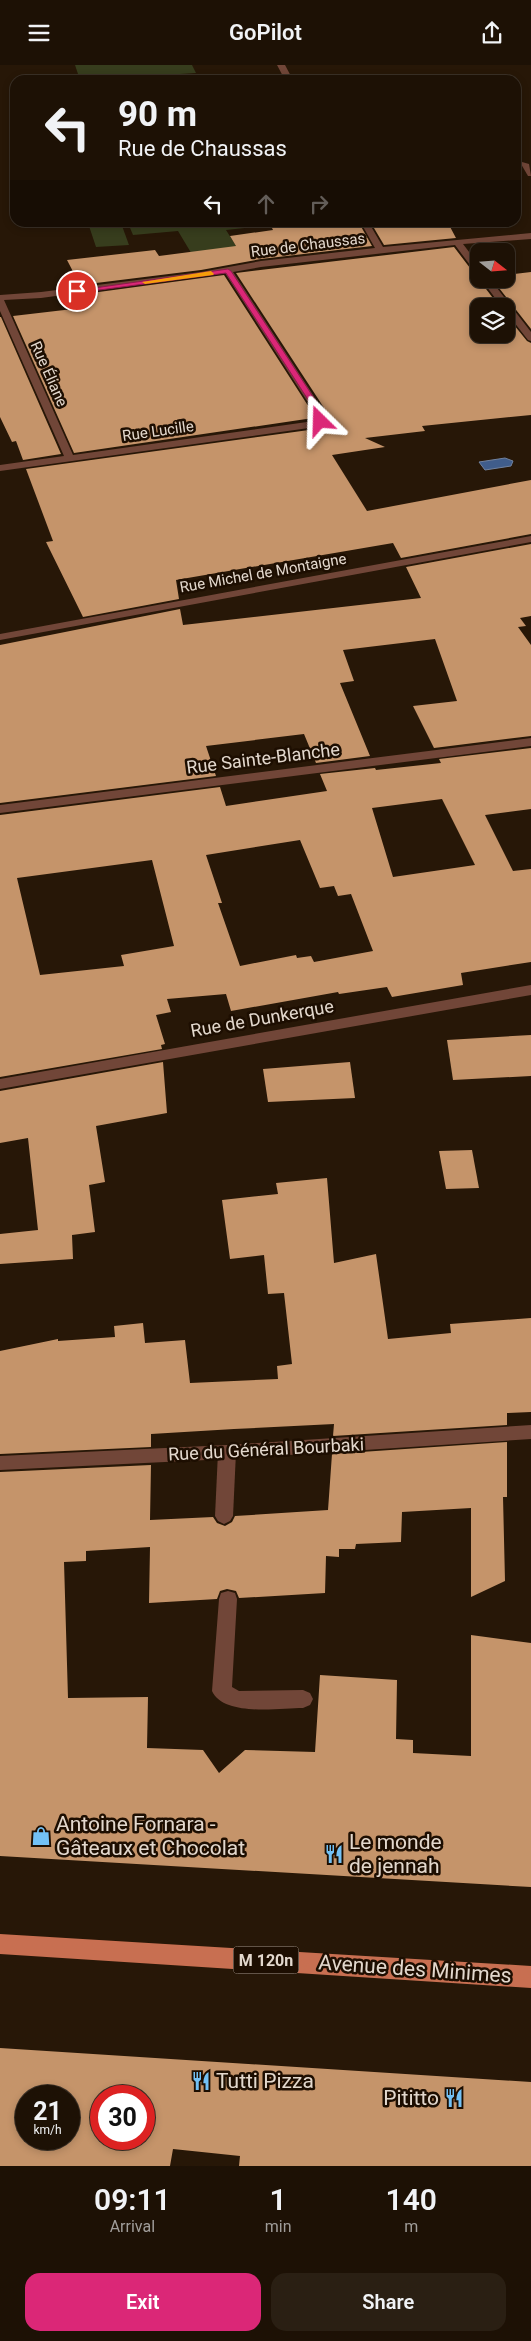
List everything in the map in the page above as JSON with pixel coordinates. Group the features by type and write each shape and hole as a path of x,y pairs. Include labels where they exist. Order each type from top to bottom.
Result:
{"main road":[{"name":"Avenue des Minimes","path":"0,1944 531,1977"}],"street":[{"path":"525,164 531,174"},
{"path":"367,227 380,250"},
{"name":"Rue de Chaussas","path":"0,297 41,295 228,271 261,264 380,250 531,236"},
{"path":"457,242 470,259"},
{"name":"Rue Lucille","path":"0,468 309,425 320,421 322,415 228,271"},
{"path":"491,288 499,298"},
{"name":"Rue Éliane","path":"0,301 70,459"},
{"path":"515,318 531,338"},
{"name":"Rue Michel de Montaigne","path":"0,637 531,539"},
{"name":"Rue Sainte-Blanche","path":"0,809 531,742"},
{"name":"Rue de Dunkerque","path":"0,1083 531,990"},
{"name":"Rue du Général Bourbaki","path":"0,1463 227,1452 531,1432"},
{"path":"224,1516 227,1452"},
{"path":"228,1599 222,1691 236,1700 303,1699"}],"green space":[{"path":"75,65 192,65 196,73 164,75 78,75"},
{"path":"89,227 122,227 129,245 96,247"},
{"path":"130,227 254,227 226,230 240,252 193,256 178,231 133,235"}],"water":[{"path":"505,458 513,461 511,466 485,470 479,462"}],"building":[{"path":"361,227 372,246 261,259 201,270 80,285 67,260 155,250 159,256 236,246 230,236 273,230 272,228"},
{"path":"373,227 450,227 456,238 384,245"},
{"path":"454,247 470,268 470,288 485,288 493,298 470,298 470,343 515,343 515,326 527,341 531,343 531,415 422,426 425,431 365,438 385,447 332,455 367,511 531,480 531,534 401,558 393,543 176,580 179,599 83,617 46,542 53,541 26,469 309,430 325,425 328,414 236,273"},
{"path":"531,272 531,329 515,308 515,298 507,298 499,288 515,288 515,274"},
{"path":"224,275 314,415 313,418 74,453 13,316 90,307 84,294"},
{"path":"0,317 61,454 23,460 16,441 12,442 0,417"},
{"path":"531,544 531,616 520,618 526,626 518,627 531,645 531,736 434,748 413,706 457,701 435,639 343,650 354,681 340,683 370,756 316,763 304,734 206,746 216,776 0,803 0,645 180,609 183,625 421,598 406,567"},
{"path":"531,748 531,809 485,815 513,871 531,869 531,962 461,973 463,985 392,997 387,987 339,994 338,992 231,1011 226,994 167,999 171,1012 156,1015 165,1044 161,1045 162,1049 0,1077 0,815 220,787 226,806 327,791 320,774 441,763 439,759","holes":["442,799 475,865 393,877 372,808","300,840 320,888 334,886 338,896 351,894 373,951 314,962 311,956 297,958 296,955 240,966 218,903 222,903 206,855","152,860 174,946 121,955 124,966 40,975 17,878"]},
{"path":"531,1035 531,1076 453,1080 447,1040"},
{"path":"163,1062 167,1113 96,1126 105,1182 89,1185 95,1232 72,1235 73,1259 0,1264 0,1234 38,1230 28,1138 0,1143 0,1091"},
{"path":"350,1062 355,1098 268,1102 263,1069"},
{"path":"472,1150 479,1188 446,1189 439,1151"},
{"path":"327,1178 334,1263 376,1254 388,1339 451,1333 450,1324 531,1318 531,1412 507,1413 507,1425 333,1436 334,1424 234,1429 151,1434 151,1447 0,1454 0,1351 58,1339 58,1341 115,1337 114,1326 143,1323 145,1343 185,1340 190,1383 278,1379 277,1366 292,1364 284,1293 268,1294 264,1255 230,1259 222,1200 278,1194 276,1183"},
{"path":"507,1442 507,1497 503,1497 505,1581 471,1597 471,1508 402,1512 401,1542 356,1544 355,1549 339,1549 339,1557 326,1556 325,1593 239,1598 236,1591 227,1589 220,1591 217,1599 149,1603 150,1547 86,1551 86,1561 64,1562 68,1698 148,1697 147,1748 203,1750 219,1773 245,1750 315,1752 320,1675 397,1680 396,1739 413,1740 413,1753 471,1756 471,1635 531,1643 531,1887 0,1856 0,1472 151,1465 150,1520 213,1517 217,1523 225,1526 232,1522 235,1516 328,1510 332,1454"},
{"path":"0,2048 531,2082 531,2166 239,2166 240,2156 173,2149 170,2166 0,2166"}],"slow traffic":[{"path":"145,282 211,274"}],"place":[{"name":"Antoine Fornara - Gâteaux et Chocolat","path":"41,1836"},
{"name":"Le monde de jennah","path":"334,1854"},
{"name":"Tutti Pizza","path":"201,2081"},
{"name":"Pititto","path":"454,2098"}],"route":[{"path":"77,291 228,271 322,415 320,421"}]}
